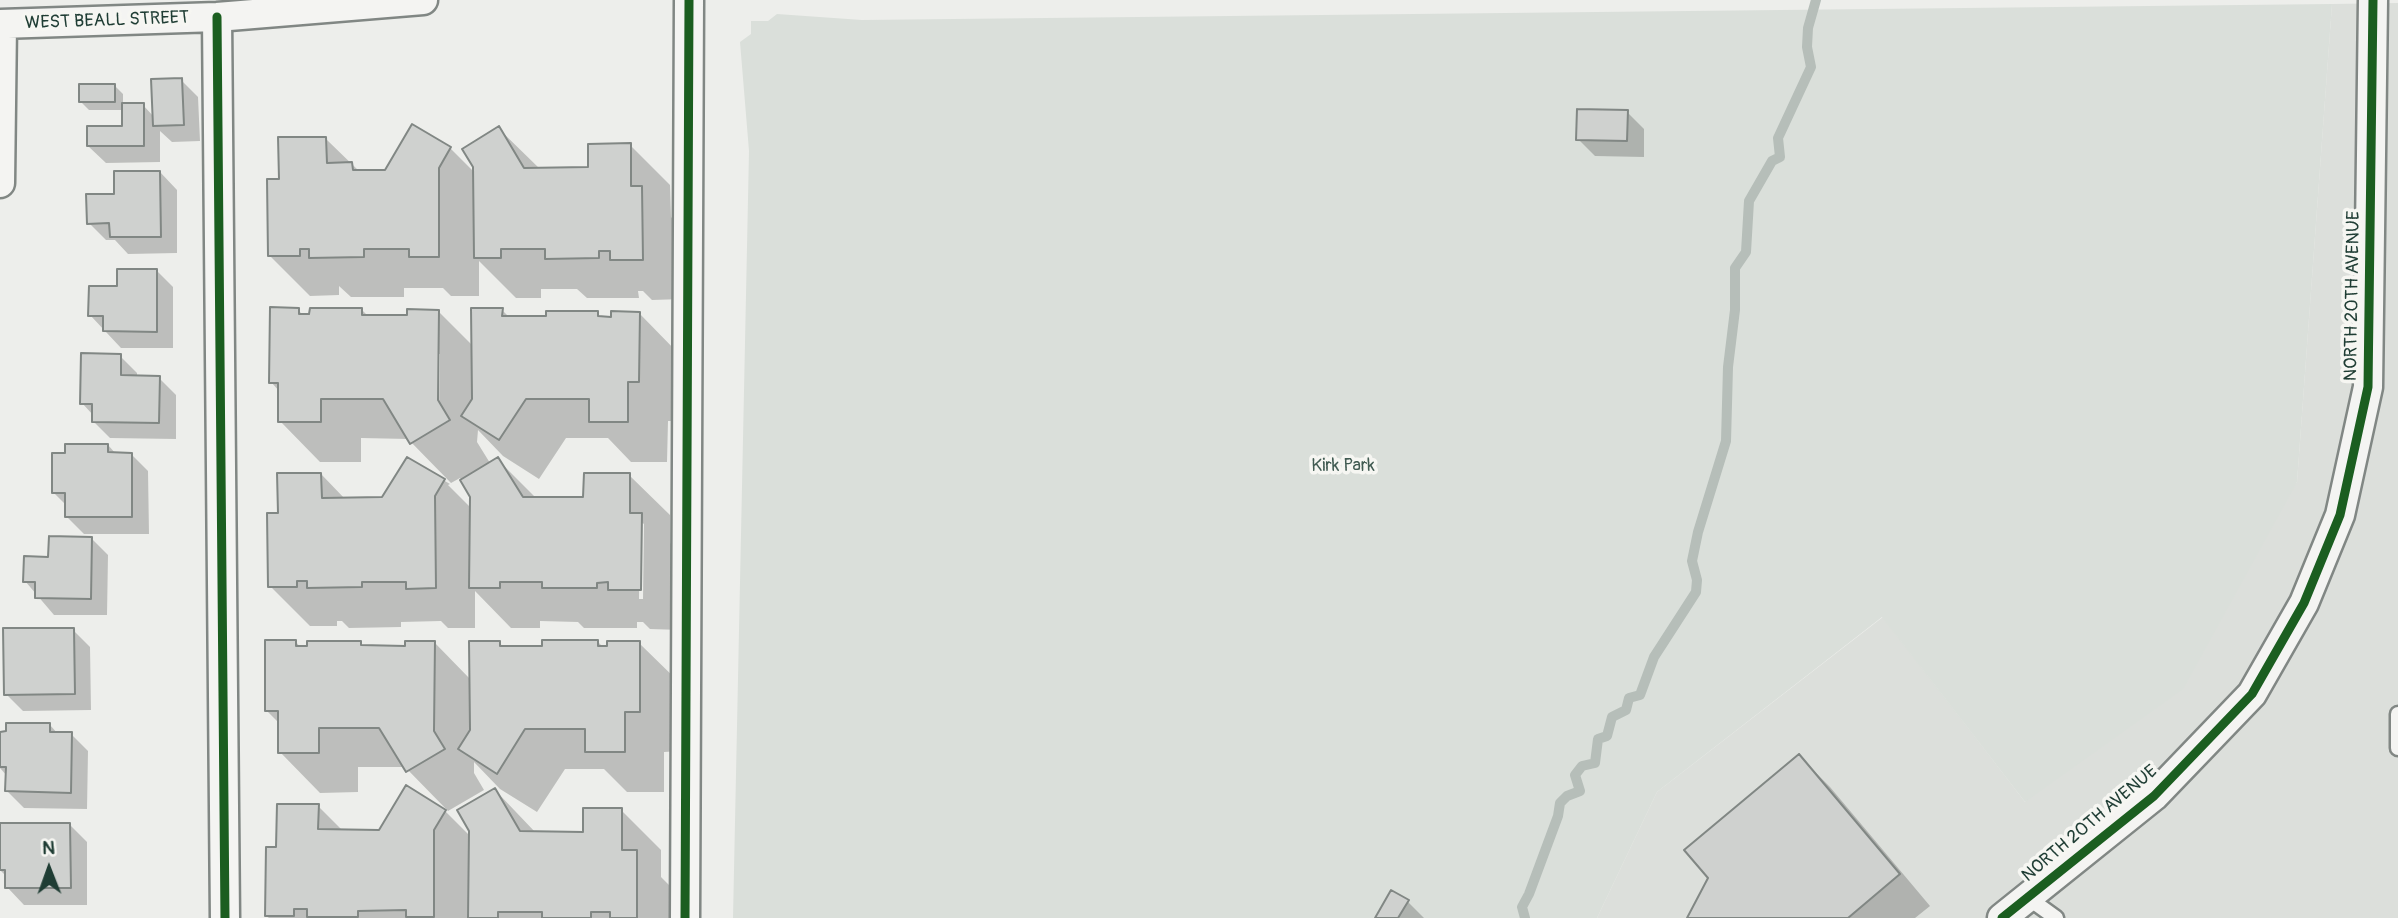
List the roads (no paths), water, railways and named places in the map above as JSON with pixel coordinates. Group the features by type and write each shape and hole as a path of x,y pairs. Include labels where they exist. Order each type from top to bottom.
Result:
{"street":[{"name":"WEST BEALL STREET","path":"1,24 217,17 423,0"},
{"path":"685,918 689,0"},
{"name":"NORTH 20TH AVENUE","path":"2002,918 2154,796 2252,694 2304,603 2340,515 2368,387 2373,0"},
{"path":"217,17 225,918"},
{"path":"0,183 1,24"}],"lane":[{"path":"2398,714 2398,748"},
{"path":"2027,897 2056,918"}],"waterway":[{"path":"1525,918 1522,907 1558,816 1560,803 1567,796 1580,791 1575,775 1582,766 1595,763 1598,739 1607,736 1612,717 1626,710 1629,698 1640,695 1654,657 1696,592 1697,580 1692,561 1698,532 1726,441 1728,367 1735,310 1735,268 1746,252 1749,201 1772,161 1780,157 1778,138 1811,67 1807,47 1808,28 1816,0"}],"park label":[{"name":"Kirk Park","path":"1343,466"}]}
